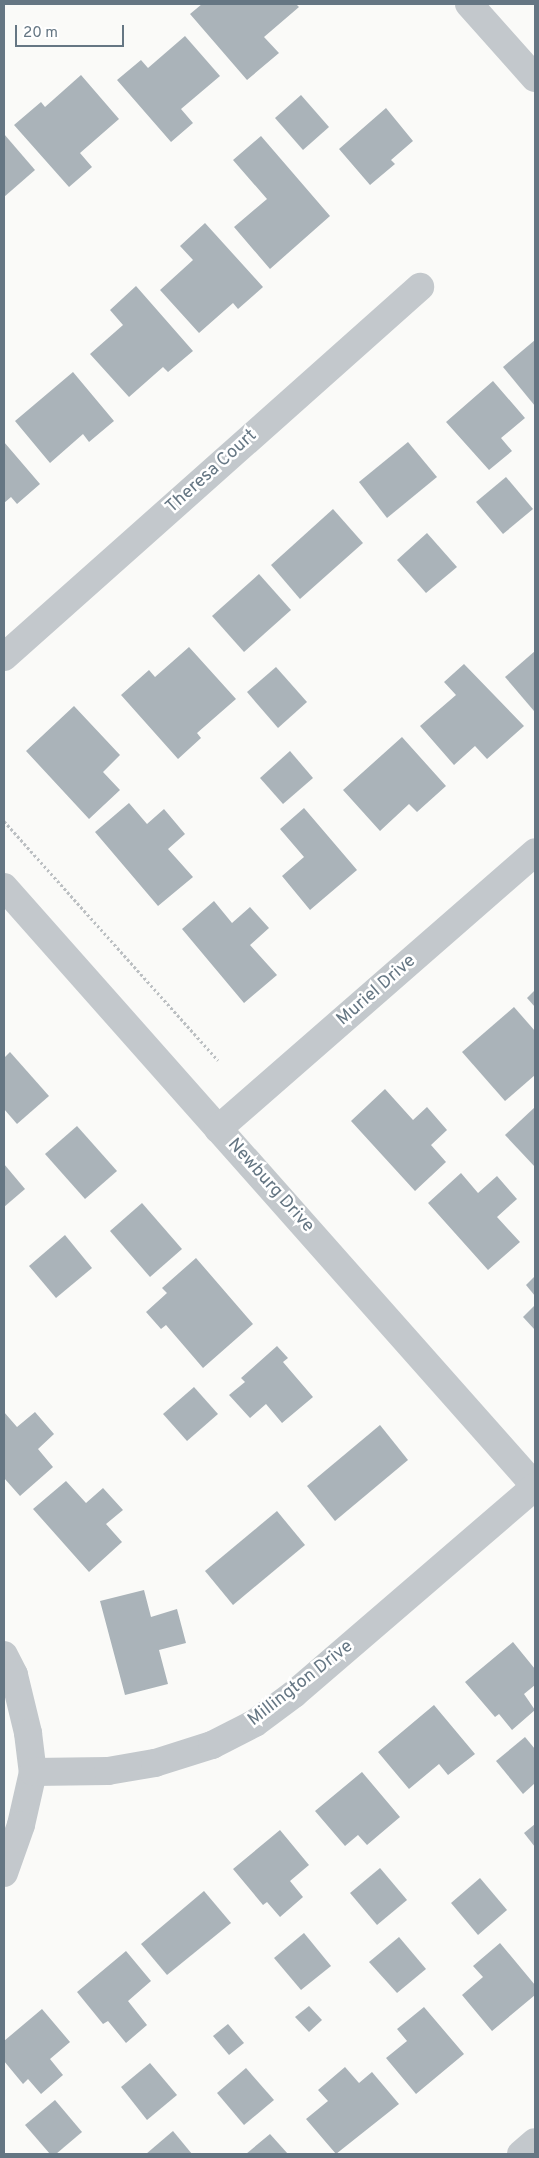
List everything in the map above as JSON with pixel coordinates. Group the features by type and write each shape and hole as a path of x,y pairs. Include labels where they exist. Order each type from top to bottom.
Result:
{"street":[{"path":"469,4 535,78"},
{"name":"Theresa Court","path":"4,657 420,287"},
{"name":"Muriel Drive","path":"218,1129 535,852"},
{"name":"Newburg Drive","path":"4,887 535,1486"},
{"name":"Millington Drive","path":"33,1772 108,1771 155,1762 212,1745 255,1723 294,1694 535,1486"},
{"path":"4,1655 14,1675 28,1733 33,1772 21,1825 4,1874"},
{"path":"521,2154 535,2142"}],"path":[{"path":"4,821 218,1060"}],"building":[{"path":"202,4 296,4 299,7 264,37 279,53 247,80 190,14"},
{"path":"185,36 220,76 181,109 193,123 171,142 117,80 141,60 148,68"},
{"path":"81,75 119,119 80,153 92,167 69,187 14,125 41,102 45,107"},
{"path":"301,95 329,127 303,150 275,118"},
{"path":"386,108 413,141 391,160 395,164 370,185 339,149"},
{"path":"4,134 35,170 4,197"},
{"path":"261,136 330,216 270,269 234,227 267,199 233,160"},
{"path":"205,223 263,287 238,309 233,303 199,333 160,290 193,260 180,246"},
{"path":"136,286 193,351 168,372 163,367 129,397 90,354 123,325 110,310"},
{"path":"535,340 535,406 503,367"},
{"path":"73,372 114,421 89,442 83,434 50,463 15,421"},
{"path":"493,381 525,418 501,438 512,451 489,470 446,422"},
{"path":"4,442 40,484 17,504 11,497 4,503"},
{"path":"408,442 437,477 387,518 359,482"},
{"path":"506,477 533,509 503,534 476,502"},
{"path":"333,509 363,543 300,599 271,565"},
{"path":"427,533 457,567 426,593 397,560"},
{"path":"259,574 291,610 244,652 212,616"},
{"path":"189,647 236,699 197,733 201,738 178,759 121,695 149,670 155,677"},
{"path":"535,651 535,710 534,711 505,677"},
{"path":"464,664 524,726 487,759 475,746 454,765 420,726 456,695 444,682"},
{"path":"276,667 307,702 278,728 247,692"},
{"path":"74,706 120,755 103,772 120,790 89,819 26,751"},
{"path":"402,737 446,786 417,812 409,804 380,831 343,790"},
{"path":"290,751 313,778 283,804 260,778"},
{"path":"129,803 147,824 164,809 185,834 168,849 193,877 158,906 95,832"},
{"path":"304,808 357,870 310,910 282,876 304,857 280,829"},
{"path":"214,901 232,923 250,907 269,928 250,945 277,975 244,1003 182,929"},
{"path":"535,990 535,1007 527,998"},
{"path":"514,1007 535,1031 535,1075 505,1101 462,1052"},
{"path":"10,1052 49,1096 17,1124 4,1109 4,1058"},
{"path":"385,1089 413,1120 427,1107 447,1130 431,1145 446,1162 415,1191 351,1121"},
{"path":"535,1107 535,1167 505,1135"},
{"path":"77,1126 117,1171 85,1199 45,1154"},
{"path":"4,1164 25,1189 4,1207"},
{"path":"461,1173 478,1193 497,1176 517,1199 497,1217 520,1242 488,1270 428,1203"},
{"path":"142,1203 182,1249 150,1277 110,1231"},
{"path":"65,1235 92,1268 56,1298 29,1266"},
{"path":"196,1258 253,1324 203,1368 166,1325 161,1329 146,1312 167,1293 162,1288"},
{"path":"535,1276 535,1296 526,1285"},
{"path":"535,1305 535,1330 523,1317"},
{"path":"277,1346 288,1358 283,1362 313,1397 282,1423 266,1404 250,1418 229,1395 245,1382 241,1378"},
{"path":"194,1387 218,1414 187,1441 163,1414"},
{"path":"4,1412 17,1427 35,1412 54,1434 38,1449 53,1467 20,1496 4,1478"},
{"path":"380,1425 408,1460 335,1521 307,1486"},
{"path":"66,1481 86,1503 103,1488 123,1510 106,1524 122,1542 89,1572 33,1509"},
{"path":"277,1511 305,1545 233,1605 205,1571"},
{"path":"144,1590 151,1617 177,1609 186,1643 159,1650 168,1684 125,1695 100,1601"},
{"path":"513,1642 535,1669 535,1685 524,1694 535,1710 512,1730 499,1714 495,1717 465,1682"},
{"path":"434,1705 475,1754 448,1775 439,1764 409,1789 378,1752"},
{"path":"525,1737 535,1749 535,1783 523,1794 496,1761"},
{"path":"362,1772 400,1817 367,1845 358,1835 345,1846 315,1811"},
{"path":"535,1824 535,1847 524,1833"},
{"path":"280,1830 309,1865 290,1881 303,1897 280,1917 267,1902 263,1905 233,1869"},
{"path":"380,1868 407,1900 377,1925 350,1893"},
{"path":"480,1878 507,1910 478,1935 451,1903"},
{"path":"204,1891 231,1923 167,1975 141,1944"},
{"path":"304,1933 331,1966 301,1990 274,1958"},
{"path":"399,1937 426,1969 397,1993 369,1962"},
{"path":"500,1943 535,1985 535,1995 492,2031 462,1995 483,1977 473,1966"},
{"path":"126,1951 151,1981 128,2001 147,2025 126,2043 108,2021 103,2024 77,1992"},
{"path":"309,2006 322,2020 309,2032 295,2017"},
{"path":"424,2007 464,2054 416,2094 386,2058 407,2041 397,2029"},
{"path":"42,2009 70,2042 50,2059 63,2075 41,2094 28,2079 23,2084 4,2061 4,2041"},
{"path":"228,2024 244,2043 229,2055 213,2036"},
{"path":"150,2063 177,2095 147,2120 121,2087"},
{"path":"345,2067 359,2083 372,2072 399,2104 336,2154 306,2119 328,2101 318,2090"},
{"path":"246,2068 274,2100 244,2125 217,2093"},
{"path":"55,2100 82,2132 56,2154 50,2154 25,2125"},
{"path":"173,2131 192,2154 146,2154"},
{"path":"270,2134 288,2154 246,2154"}]}
